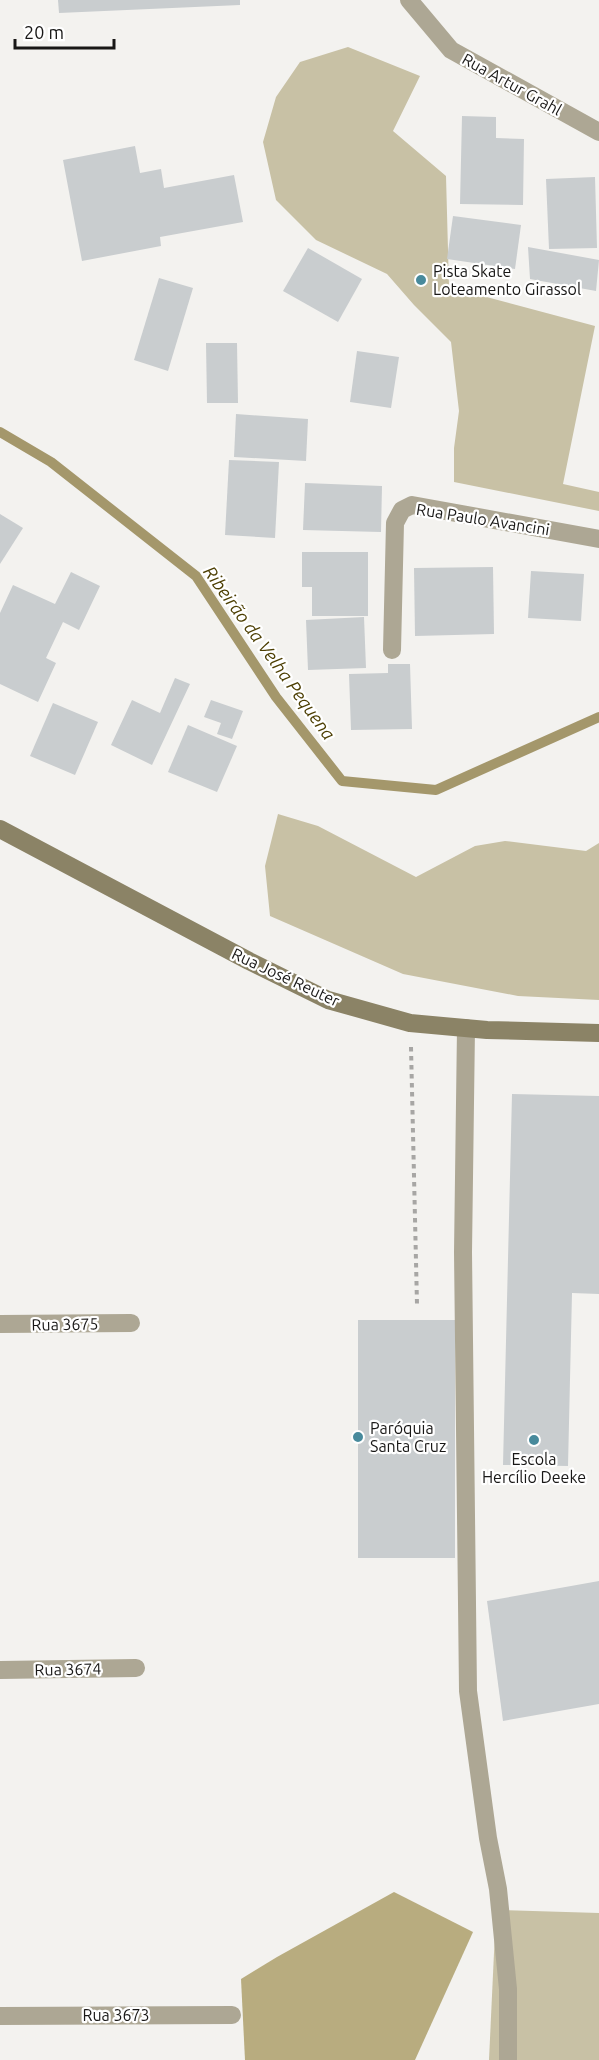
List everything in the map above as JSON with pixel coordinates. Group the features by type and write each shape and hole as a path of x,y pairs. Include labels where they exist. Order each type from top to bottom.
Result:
{"main road":[{"name":"Rua José Reuter","path":"0,829 249,961 328,1000 410,1023 466,1028 599,1033"}],"street":[{"name":"Rua Artur Grahl","path":"409,0 451,50 599,132"},
{"name":"Rua Paulo Avancini","path":"392,651 395,522 402,510 412,505 599,539"},
{"path":"466,1028 463,1252 468,1691 488,1838 498,1889 508,1989 508,2060"},
{"name":"Rua 3675","path":"0,1324 131,1323"},
{"name":"Rua 3674","path":"0,1670 136,1668"},
{"name":"Rua 3673","path":"0,2016 232,2015"}],"path":[{"path":"410,1023 417,1304"}],"shaded area":[{"name":"Pista Skate Loteamento Girassol","path":"348,47 420,76 393,131 446,176 449,287 595,326 563,484 599,492 599,511 454,482 454,448 459,411 451,342 387,274 316,240 276,200 263,142 276,97 300,62"},
{"path":"278,814 318,826 416,877 475,846 505,841 586,851 599,843 599,1000 518,996 403,974 270,916 265,866"},
{"path":"394,1892 473,1932 415,2060 245,2060 241,1979"},
{"path":"496,1910 599,1913 599,2060 489,2060"}],"building":[{"path":"58,0 240,0 240,5 59,13"},
{"path":"462,116 496,117 496,138 524,139 523,205 460,204"},
{"path":"135,146 140,173 161,169 164,188 234,175 243,222 160,237 161,246 82,261 63,160"},
{"path":"595,177 597,248 549,249 546,179"},
{"path":"453,216 521,225 515,269 447,259"},
{"path":"528,247 599,260 596,291 530,279"},
{"path":"308,248 362,279 338,322 283,291"},
{"path":"159,278 193,288 168,371 134,360"},
{"path":"206,343 237,343 238,403 207,403"},
{"path":"357,351 399,357 391,408 350,402"},
{"path":"236,414 308,419 306,461 234,457"},
{"path":"229,460 279,462 275,538 225,535"},
{"path":"305,483 382,486 381,532 303,530"},
{"path":"0,514 23,528 0,564"},
{"path":"302,552 368,552 368,616 312,616 312,587 302,587"},
{"path":"493,567 494,634 415,636 414,568"},
{"path":"531,571 584,574 581,621 528,618"},
{"path":"71,572 100,586 79,630 63,622 46,658 56,663 38,702 0,684 0,613 13,585 55,604"},
{"path":"364,617 366,668 308,670 306,620"},
{"path":"388,664 410,664 412,729 351,730 349,674 388,673"},
{"path":"175,678 190,684 152,765 111,745 132,700 160,713"},
{"path":"211,700 243,711 232,739 217,734 221,723 204,717"},
{"path":"53,703 98,722 75,775 30,756"},
{"path":"188,725 237,746 217,792 168,772"},
{"path":"512,1094 599,1096 599,1294 572,1293 568,1466 503,1465"},
{"path":"358,1320 455,1320 455,1558 358,1558"},
{"path":"599,1581 599,1704 503,1721 487,1601"}],"waterway":[{"name":"Ribeirão da Velha Pequena","path":"0,432 51,462 196,576 276,697 342,781 436,790 599,717"}],"place":[{"name":"Pista Skate Loteamento Girassol","path":"421,280"},
{"name":"Paróquia Santa Cruz","path":"358,1437"},
{"name":"Escola Hercílio Deeke","path":"534,1440"}]}
